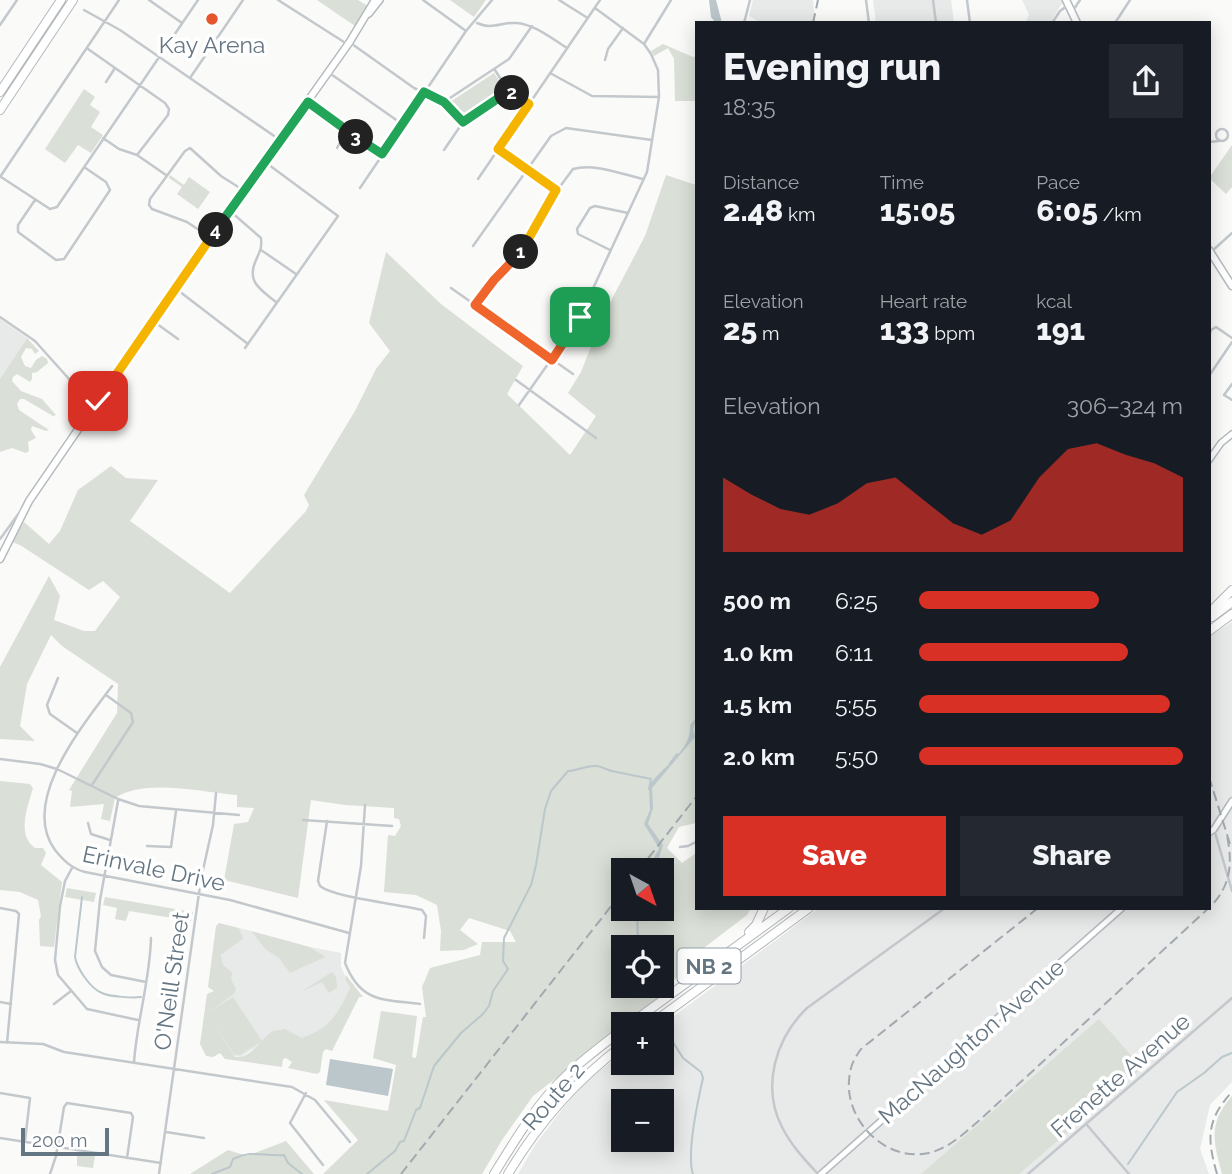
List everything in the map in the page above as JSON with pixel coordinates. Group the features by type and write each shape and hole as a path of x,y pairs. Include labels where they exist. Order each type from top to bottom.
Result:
{"highway":[{"path":"0,92 61,0"},
{"path":"0,110 73,0"},
{"path":"1211,611 1232,590"},
{"path":"1211,618 1232,602"},
{"path":"1211,630 1232,616"},
{"path":"719,958 756,925 763,910"},
{"name":"NB 2","path":"646,1012 786,910"},
{"name":"NB 2","path":"667,1012 806,910"},
{"name":"Route 2","path":"494,1174 534,1113 553,1090 584,1059 611,1038"},
{"name":"Route 2","path":"509,1174 542,1122 567,1093 611,1054"}],"main road":[{"path":"1,554 29,501 349,43 375,0"},
{"path":"1067,2 1076,21"},
{"path":"1211,255 1232,286"}],"street":[{"path":"0,25 17,0"},
{"path":"119,0 0,178 50,209 58,207 198,0"},
{"path":"149,0 182,23"},
{"path":"190,78 243,0"},
{"path":"278,0 349,43 414,88 444,102 463,122"},
{"path":"365,19 380,0"},
{"path":"423,0 466,31"},
{"path":"360,188 466,31 492,0"},
{"path":"559,0 588,18"},
{"path":"478,179 600,0"},
{"path":"644,44 671,0"},
{"path":"745,21 750,0"},
{"path":"866,0 869,21"},
{"path":"933,0 936,21"},
{"path":"967,0 970,21"},
{"path":"1072,12 1080,0"},
{"path":"1116,21 1130,0"},
{"path":"1053,21 1067,2"},
{"path":"520,405 577,323 647,173 659,97 658,70 652,54 644,44 595,8"},
{"path":"85,10 105,20 281,140"},
{"path":"475,22 486,27 496,27 509,22 532,26 567,48"},
{"path":"444,102 509,59 532,26"},
{"path":"606,60 608,49 623,28"},
{"path":"87,48 165,103 169,109 168,115 137,155"},
{"path":"106,82 115,68"},
{"path":"495,69 509,91 529,104"},
{"path":"328,72 402,124"},
{"path":"550,73 592,96 659,97"},
{"path":"444,150 463,122 509,91"},
{"path":"308,102 382,154"},
{"path":"473,246 551,136 566,128 653,140"},
{"path":"337,148 347,130"},
{"path":"103,138 119,149 137,155 167,175"},
{"path":"1211,142 1219,141"},
{"path":"211,238 187,222 152,209 150,199 190,148 221,176 244,191"},
{"path":"498,149 556,190"},
{"path":"245,348 338,216 265,162"},
{"path":"35,200 18,225 18,233 56,260 64,260 110,190 106,182 84,167"},
{"path":"475,305 527,244 556,190 573,169 579,167 615,172 643,179"},
{"path":"610,250 578,234 576,229 590,208 596,206 628,213"},
{"path":"230,211 260,235 261,250 251,273 252,280 256,287 276,303"},
{"path":"1211,253 1232,233"},
{"path":"261,250 296,274"},
{"path":"452,288 573,374"},
{"path":"175,289 248,344"},
{"path":"577,323 556,309 554,304 558,300 580,315"},
{"path":"0,317 35,341 73,384 98,401"},
{"path":"153,321 178,339"},
{"path":"1211,330 1216,327 1232,340 1211,373"},
{"path":"516,380 596,438"},
{"path":"1232,384 1224,395 1232,400"},
{"path":"1211,457 1232,435"},
{"path":"0,539 29,501"},
{"path":"58,678 47,705 50,714 77,733"},
{"name":"Erinvale Drive","path":"112,686 77,733 57,769 48,796 45,819 47,831 52,846 72,868 104,877 230,901 349,933"},
{"path":"91,786 133,722 131,713 106,695"},
{"path":"0,759 57,769 139,807 239,815"},
{"name":"O'Neill Street","path":"159,1174 216,793"},
{"path":"118,799 95,939 97,959 111,975 146,982"},
{"path":"1232,801 1212,831 1232,891"},
{"path":"365,805 356,897 345,963 363,992 375,998 420,1004"},
{"path":"147,846 171,847 176,811"},
{"path":"303,820 392,826"},
{"path":"327,821 319,884 324,890 422,910 426,916 424,938"},
{"path":"88,823 91,834 110,840"},
{"path":"680,847 695,842"},
{"path":"72,868 62,894 55,960 58,975 90,1011 138,1020"},
{"path":"0,908 19,914 7,1043"},
{"path":"819,1174 792,1144 780,1124 772,1095 774,1064 780,1046 794,1021 807,1009 942,910"},
{"name":"MacNaughton Avenue","path":"819,1174 1120,910"},
{"path":"134,1062 151,938"},
{"path":"54,1004 71,991"},
{"name":"Frenette Avenue","path":"1028,1174 1232,998"},
{"path":"0,1002 11,1004"},
{"path":"0,1042 43,1044 64,1052 292,1087 315,1100 349,1142"},
{"path":"0,1093 30,1098 24,1142"},
{"path":"306,1093 290,1123 323,1165"},
{"path":"50,1174 58,1147 65,1104 132,1115 127,1158"},
{"path":"1087,1125 1129,1174"},
{"path":"165,1131 204,1138"},
{"path":"0,1138 161,1163"}],"shaded area":[{"path":"317,0 358,0 368,6 355,26"},
{"path":"450,0 486,0 474,17"},
{"path":"709,0 716,0 721,21 714,21 711,17"},
{"path":"753,0 813,0 815,21 758,21 749,16"},
{"path":"873,0 951,0 954,21 876,21"},
{"path":"1022,0 1068,0 1062,3 1051,21 1026,21 1029,15"},
{"path":"663,44 695,56 695,101 675,101 674,59 668,48 654,56 651,51"},
{"path":"494,73 506,91 462,120 450,102"},
{"path":"84,89 95,97 90,105 100,112 91,127 103,135 91,153 78,145 65,163 45,149"},
{"path":"1232,145 1232,187 1226,194 1211,180 1211,175"},
{"path":"170,175 184,185 189,177 210,192 198,209 177,194 182,187 169,178"},
{"path":"666,175 695,185 695,823 679,827 667,848 682,863 695,854 695,910 750,910 692,957 674,980 674,935 611,935 611,998 660,998 642,1012 611,1012 611,1036 533,1096 482,1174 323,1174 358,1140 324,1100 388,1111 396,1065 373,1058 381,1011 417,1016 412,1057 416,1058 423,1017 426,1017 422,987 430,968 480,955 482,942 516,942 510,931 469,918 460,930 478,944 464,950 440,951 441,931 437,905 416,895 384,892 388,835 395,836 401,826 399,819 394,818 394,808 311,800 298,898 224,880 234,824 248,822 254,808 237,807 237,795 157,787 127,792 115,798 110,821 101,819 104,804 70,807 72,791 69,790 117,713 118,684 62,646 51,635 27,684 20,726 35,741 0,739 0,667 49,576 60,596 54,620 84,631 95,631 120,597 103,581 89,590 12,542 24,522 49,544 60,531 78,490 111,466 126,478 158,480 130,521 230,593 306,511 309,505 304,495 355,411 376,369 390,351 369,323 386,252 441,304 523,366 507,394 570,455 596,416 568,393 581,372 603,316 645,236"},
{"path":"0,319 27,338 0,379"},
{"path":"27,338 39,351 35,354 32,349 26,348 21,357 25,366 31,368 42,356 48,363 32,373 30,382 17,374 12,381 21,391 42,399 56,415 53,416 20,399 17,404 19,410 49,430 32,426 31,430 36,438 28,442 29,451 26,453 12,448 0,452 0,379"},
{"path":"1232,622 1232,1082 1210,1105 1200,1149 1209,1174 518,1174 535,1145 589,1079 611,1062 611,1075 674,1075 674,1016 816,910 1211,910 1211,636"},
{"path":"695,719 695,737 652,788 653,808 648,824 663,845 659,858 656,858 659,848 644,824 650,810 649,786 681,750 689,734 690,725"},
{"path":"0,781 30,784 33,788 26,811 26,836 35,848 43,848 46,853 41,865 62,882 54,947 40,946 41,916 38,900 20,892 0,890"},
{"path":"67,888 96,893 94,902 65,897"},
{"path":"105,897 193,912 191,921 129,911 126,921 115,919 117,908 103,905"},
{"path":"219,923 239,928 243,939 221,955 223,965 233,973 231,979 235,993 209,1012 233,997 262,1041 273,1031 285,1029 302,1038 320,1030 337,1013 350,988 345,979 346,975 363,997 359,997 332,1051 326,1049 323,1052 320,1072 317,1074 288,1068 292,1062 286,1058 283,1059 282,1067 225,1059 220,1053 213,1057 206,1056 200,1044 207,994 214,991 208,987 216,926","holes":["209,1017 234,1054 240,1055 261,1042 246,1055 235,1057"]},
{"path":"239,928 251,931 266,950 278,956 290,973 326,957 310,947 341,953 341,966 350,988 340,1012 321,1030 305,1038 285,1029 273,1032 241,1057 233,1056 209,1017 210,1011 236,991 231,979 233,973 223,966 221,955 242,940"},
{"path":"251,931 310,947 326,957 290,973"},
{"path":"332,972 336,977 337,988 329,993 322,982 301,992"},
{"path":"1099,1019 1142,1068 1019,1174 921,1174"},
{"path":"330,1059 393,1069 388,1096 326,1085"},
{"path":"1232,1096 1232,1174 1222,1174 1216,1152 1216,1124"},
{"path":"286,1141 314,1174 190,1174 228,1150 247,1156"},
{"path":"77,1152 95,1155 93,1168 77,1166"}],"waterway":[{"path":"670,763 677,754"},
{"path":"367,1174 404,1141 416,1110 420,1108 434,1066 461,1033 483,1014 489,1006 493,991 508,969 503,961 504,938 531,885 545,809 551,791 568,771 588,766 651,779"},
{"path":"649,789 651,779"},
{"path":"655,858 658,852"},
{"path":"82,897 75,957 82,973 89,983 102,993 141,997"},
{"path":"637,921 638,935"},
{"path":"674,1044 683,1058 701,1072 703,1078 692,1141 693,1174"},
{"path":"1128,1164 1177,1092 1222,1057 1232,1053"},
{"path":"212,1174 230,1167 233,1159 253,1154 284,1155 288,1163 302,1174"}],"railway":[{"path":"813,21 818,0"},
{"path":"1211,783 1230,844"},
{"path":"648,858 695,798"},
{"path":"1211,906 1227,880 1230,854 1227,835"},
{"path":"401,1174 611,906"},
{"path":"1035,910 859,1052 850,1073 852,1105 859,1120 882,1144 896,1151 912,1154 937,1151 951,1143 983,1117 1207,910"},
{"path":"1217,1174 1211,1150 1211,1130 1217,1112 1232,1092"}],"place":[{"name":"Kay Arena","path":"212,19"}],"route":[{"path":"98,401 308,102 382,154 424,92 444,102 463,122 509,91 529,104 498,149 556,190 527,244 475,305 552,360 580,317"}]}
